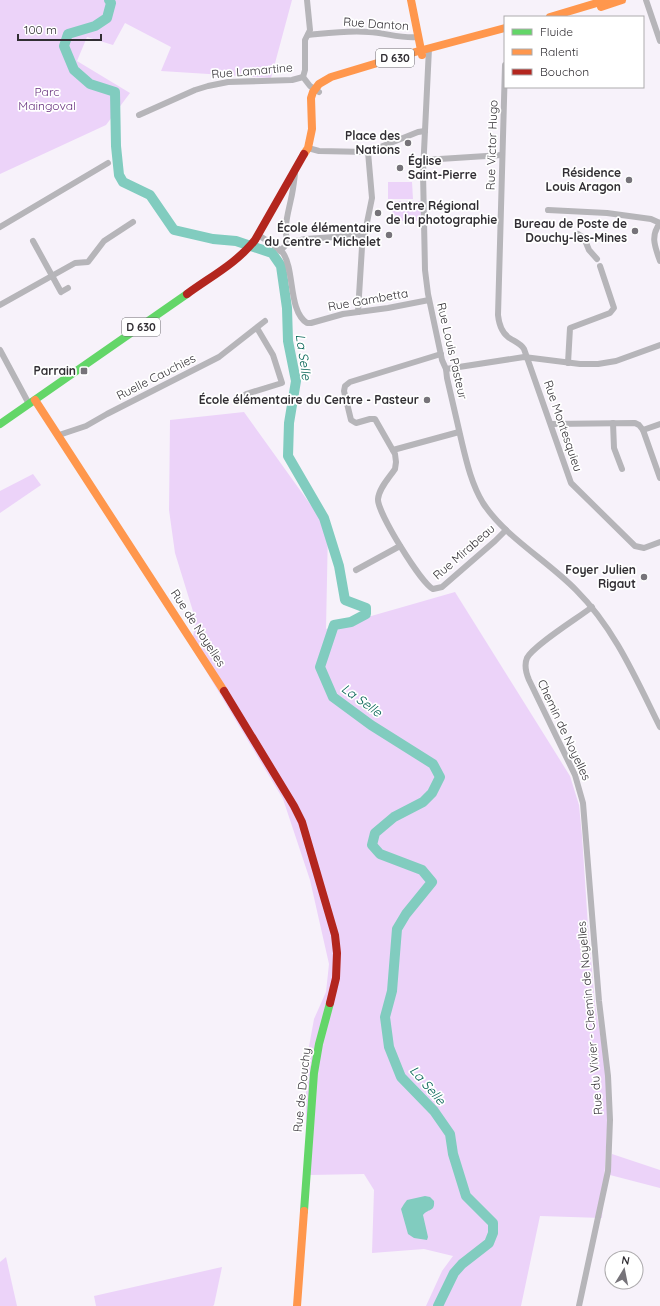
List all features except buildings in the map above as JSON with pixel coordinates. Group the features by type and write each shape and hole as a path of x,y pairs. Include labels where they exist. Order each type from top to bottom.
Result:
{"street":[{"path":"302,78 305,70 305,42 310,27 307,0"},
{"path":"411,0 419,37 425,51"},
{"path":"553,16 607,0"},
{"path":"570,16 620,0"},
{"path":"646,0 660,41"},
{"name":"D 630","path":"0,424 245,252 256,238 308,148 311,138 311,98 321,82 332,77 504,29"},
{"name":"Rue Danton","path":"308,35 336,32 363,32 410,38 419,37"},
{"name":"D 630","path":"425,51 504,33"},
{"name":"Rue Louis Pasteur","path":"425,51 425,266 429,300 468,468 479,496 490,512 506,530 573,586 592,607 616,641 660,727"},
{"name":"Rue Lamartine","path":"139,115 195,90 228,82 292,80 302,78 316,91"},
{"name":"Rue Victor Hugo","path":"504,88 498,315 504,334 521,345 527,357"},
{"path":"308,148 319,151 368,152 418,132 425,131"},
{"path":"358,312 364,235 372,198 368,152"},
{"path":"424,160 502,155"},
{"path":"0,227 108,163"},
{"path":"288,243 286,236 286,218 295,172"},
{"path":"548,210 597,212 651,218 660,223 655,230 653,238 660,261"},
{"path":"0,306 75,263 88,262 106,239 133,222"},
{"path":"568,362 570,328 610,313 614,308 599,262 589,250 584,238 578,234"},
{"path":"256,238 280,251 288,243 310,239 364,235"},
{"path":"34,241 61,292 68,288"},
{"name":"Rue Gambetta","path":"280,251 284,255 288,264 297,308 303,320 307,323 339,315 429,300"},
{"name":"Ruelle Cauchies","path":"59,436 86,426 219,357 265,321"},
{"path":"246,394 282,383 274,355 257,328"},
{"path":"446,369 527,357 589,364 607,363 660,345"},
{"path":"0,350 32,402"},
{"path":"356,570 400,546 384,516 378,500 380,493 396,467 396,459 393,450 375,419 372,418 356,423 352,422 344,391 345,386 348,383 441,354"},
{"name":"Rue Montesquieu","path":"527,357 570,481 574,487 635,546 644,548 660,542"},
{"name":"Rue de Noyelles","path":"32,402 59,436 221,686 291,800 302,822 320,881"},
{"path":"613,423 614,448 622,469"},
{"path":"551,424 637,424 643,430 660,478"},
{"path":"643,430 660,424"},
{"path":"393,450 459,432"},
{"name":"Rue Mirabeau","path":"400,546 428,585 436,590 442,587 506,530"},
{"name":"Chemin de Noyelles","path":"585,822 582,798 577,780 526,672 526,663 528,658 538,647 592,607"},
{"name":"Rue du Vivier - Chemin de Noyelles","path":"579,1306 607,1178 610,1141 608,1081 598,1001 585,822"},
{"name":"Rue de Douchy","path":"297,1306 314,1073 321,1036 335,984 337,966 337,947 334,929 320,881"}],"green space":[{"name":"Parc Maingoval","path":"0,0 292,0 271,78 161,71 171,47 125,23 113,45 87,37 77,61 130,93 106,125 0,174"},
{"path":"388,182 412,182 413,199 388,199"},
{"path":"392,201 423,201 423,221 392,221"},
{"path":"244,412 328,529 326,629 455,592 570,776 579,805 595,1004 603,1051 610,1077 602,1218 540,1216 521,1306 426,1306 442,1271 453,1256 424,1249 372,1253 374,1190 364,1174 310,1175 306,1141 306,1063 314,1019 326,992 329,964 310,880 283,799 191,646 196,621 175,553 169,510 170,420"},
{"path":"33,474 41,485 0,513 0,491"},
{"path":"612,1154 660,1170 660,1188 610,1175"},
{"path":"6,1257 17,1306 0,1306 0,1262"},
{"path":"222,1267 213,1306 96,1306 94,1296"}],"shaded area":[{"path":"425,1196 430,1197 434,1201 434,1207 423,1215 428,1237 427,1240 414,1238 408,1234 401,1209 407,1200"}],"waterway":[{"name":"La Selle","path":"109,0 111,3 107,18 95,26 68,34 64,46 74,70 90,84 115,92 116,146 119,175 123,182 150,195 174,230 213,239 236,241 272,253 281,266 287,308 288,341 296,381 289,423 288,456 324,518 339,566 345,600 366,608 366,614 351,622 334,625 320,667 333,697 371,725 433,764 440,777 432,793 423,802 394,817 375,833 372,845 380,854 422,870 432,882 406,914 397,929 392,991 385,1017 389,1047 401,1077 434,1111 450,1134 453,1154 466,1196 493,1223 493,1233 489,1243 462,1264 454,1273 438,1306"}],"traffic: fast":[{"path":"0,424 187,294"},
{"path":"304,1211 314,1073 319,1044 330,1003"}],"traffic: slow":[{"path":"411,0 422,55"},
{"path":"553,16 607,0"},
{"path":"601,7 622,0"},
{"path":"304,154 308,148 312,129 311,98 313,92 319,84 331,77 404,55 504,28"},
{"path":"35,400 224,691"},
{"path":"297,1306 304,1211"}],"traffic: jam":[{"path":"187,294 232,263 255,240 304,154"},
{"path":"224,691 294,806 302,822 335,935 337,953 336,978 330,1003"}],"place":[{"name":"Place des Nations","path":"408,143"},
{"name":"Église Saint-Pierre","path":"400,168"},
{"name":"Résidence Louis Aragon","path":"629,180"},
{"name":"Centre Régional de la photographie","path":"378,213"},
{"name":"Bureau de Poste de Douchy-les-Mines","path":"635,231"},
{"name":"École élémentaire du Centre - Michelet","path":"389,235"},
{"name":"Parrain","path":"84,371"},
{"name":"École élémentaire du Centre - Pasteur","path":"427,400"},
{"name":"Foyer Julien Rigaut","path":"644,577"}]}
